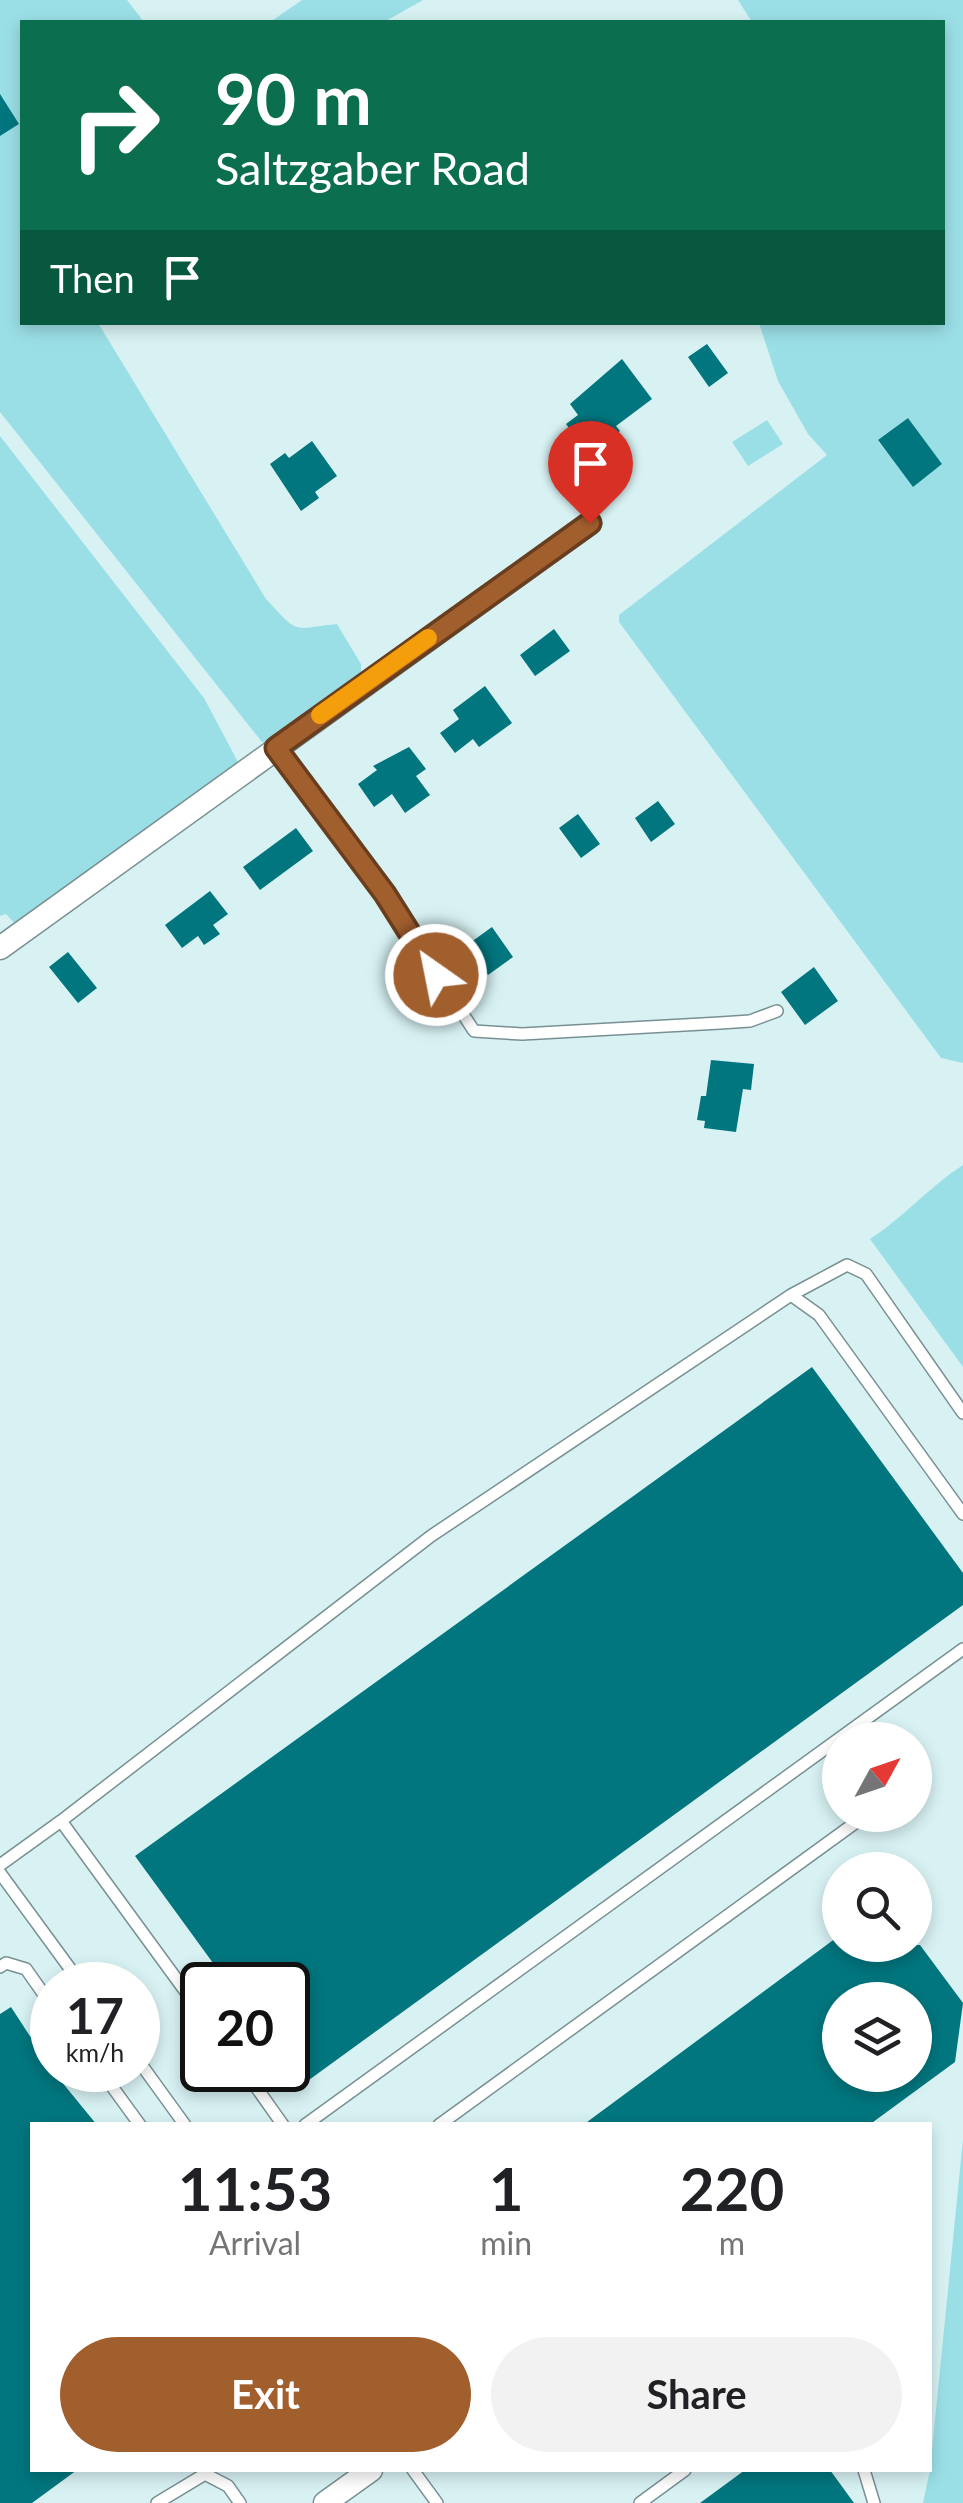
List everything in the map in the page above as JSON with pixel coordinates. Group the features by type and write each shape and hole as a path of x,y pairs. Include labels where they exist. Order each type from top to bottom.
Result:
{"street":[{"path":"0,948 590,523"},
{"path":"341,2499 369,2472"}],"lane":[{"path":"276,748 385,894 474,1031 522,1034 720,1023 750,1021 777,1011"},
{"path":"0,1865 431,1536 791,1294 847,1264 866,1274 963,1412"},
{"path":"791,1294 819,1316 963,1514"},
{"path":"309,2122 963,1649"},
{"path":"62,1821 180,1984"},
{"path":"443,2122 843,1832"},
{"path":"0,1873 65,1962"},
{"path":"0,1967 6,1963 26,1970 30,1976"},
{"path":"160,2090 183,2122"},
{"path":"116,2092 138,2122"},
{"path":"260,2092 281,2122"},
{"path":"414,2472 437,2503"},
{"path":"640,2503 683,2472"},
{"path":"865,2472 874,2503"},
{"path":"157,2503 204,2474 228,2486 240,2503"}],"shaded area":[{"path":"0,0 127,0 142,20 20,20 20,325 99,325 266,599 297,627 337,624 361,664 361,675 271,743 262,742 0,412 0,136 19,124 0,100"},
{"path":"302,0 423,0 388,20 273,20"},
{"path":"738,0 963,0 963,1063 941,1058 619,622 619,615 827,455 808,434 778,381 760,325 945,325 945,20 751,20","holes":["908,418 942,464 913,486 878,441"]},
{"path":"767,420 783,444 748,466 732,442"},
{"path":"0,436 204,698 238,762 234,769 16,925 6,914 0,916"},
{"path":"963,1165 963,1367 870,1239"},
{"path":"963,2139 963,2503 923,2503 932,2472"}],"building":[{"path":"0,94 19,124 0,136"},
{"path":"707,344 728,373 709,387 688,357"},
{"path":"622,359 652,399 616,426 620,431 597,448 592,442 584,448 566,424 578,415 570,404"},
{"path":"908,418 942,464 913,487 878,440"},
{"path":"312,441 337,476 315,492 319,498 301,511 270,464 285,453 289,458"},
{"path":"554,629 570,651 535,676 520,655"},
{"path":"485,686 512,723 479,747 473,739 455,753 440,733 459,719 453,710"},
{"path":"409,747 426,769 416,776 430,795 405,813 392,794 374,807 358,784 377,770 373,766"},
{"path":"658,801 675,824 651,842 635,818"},
{"path":"578,814 600,844 581,858 559,828"},
{"path":"296,828 313,851 260,890 243,867"},
{"path":"210,891 228,914 213,925 220,934 204,945 198,936 182,948 165,925"},
{"path":"492,927 513,957 488,975 467,945"},
{"path":"68,952 97,988 78,1003 49,967"},
{"path":"814,967 838,1001 805,1025 781,992"},
{"path":"711,1060 754,1064 751,1090 743,1089 736,1132 704,1128 705,1121 697,1120 701,1096 706,1096"},
{"path":"812,1367 963,1573 963,1605 310,2079 310,1962 212,1962 135,1856"},
{"path":"822,1948 822,1962 932,1961 963,2003 955,2062 932,2079 932,1982 822,1982 822,2092 914,2092 873,2122 587,2122"},
{"path":"11,2007 30,2036 30,2092 70,2092 95,2122 30,2122 30,2472 74,2472 32,2503 0,2503 0,2014"},
{"path":"742,2472 831,2472 854,2503 700,2503"}],"slow traffic":[{"path":"320,715 428,638"}],"route":[{"path":"436,975 385,894 276,748 590,523"}]}
